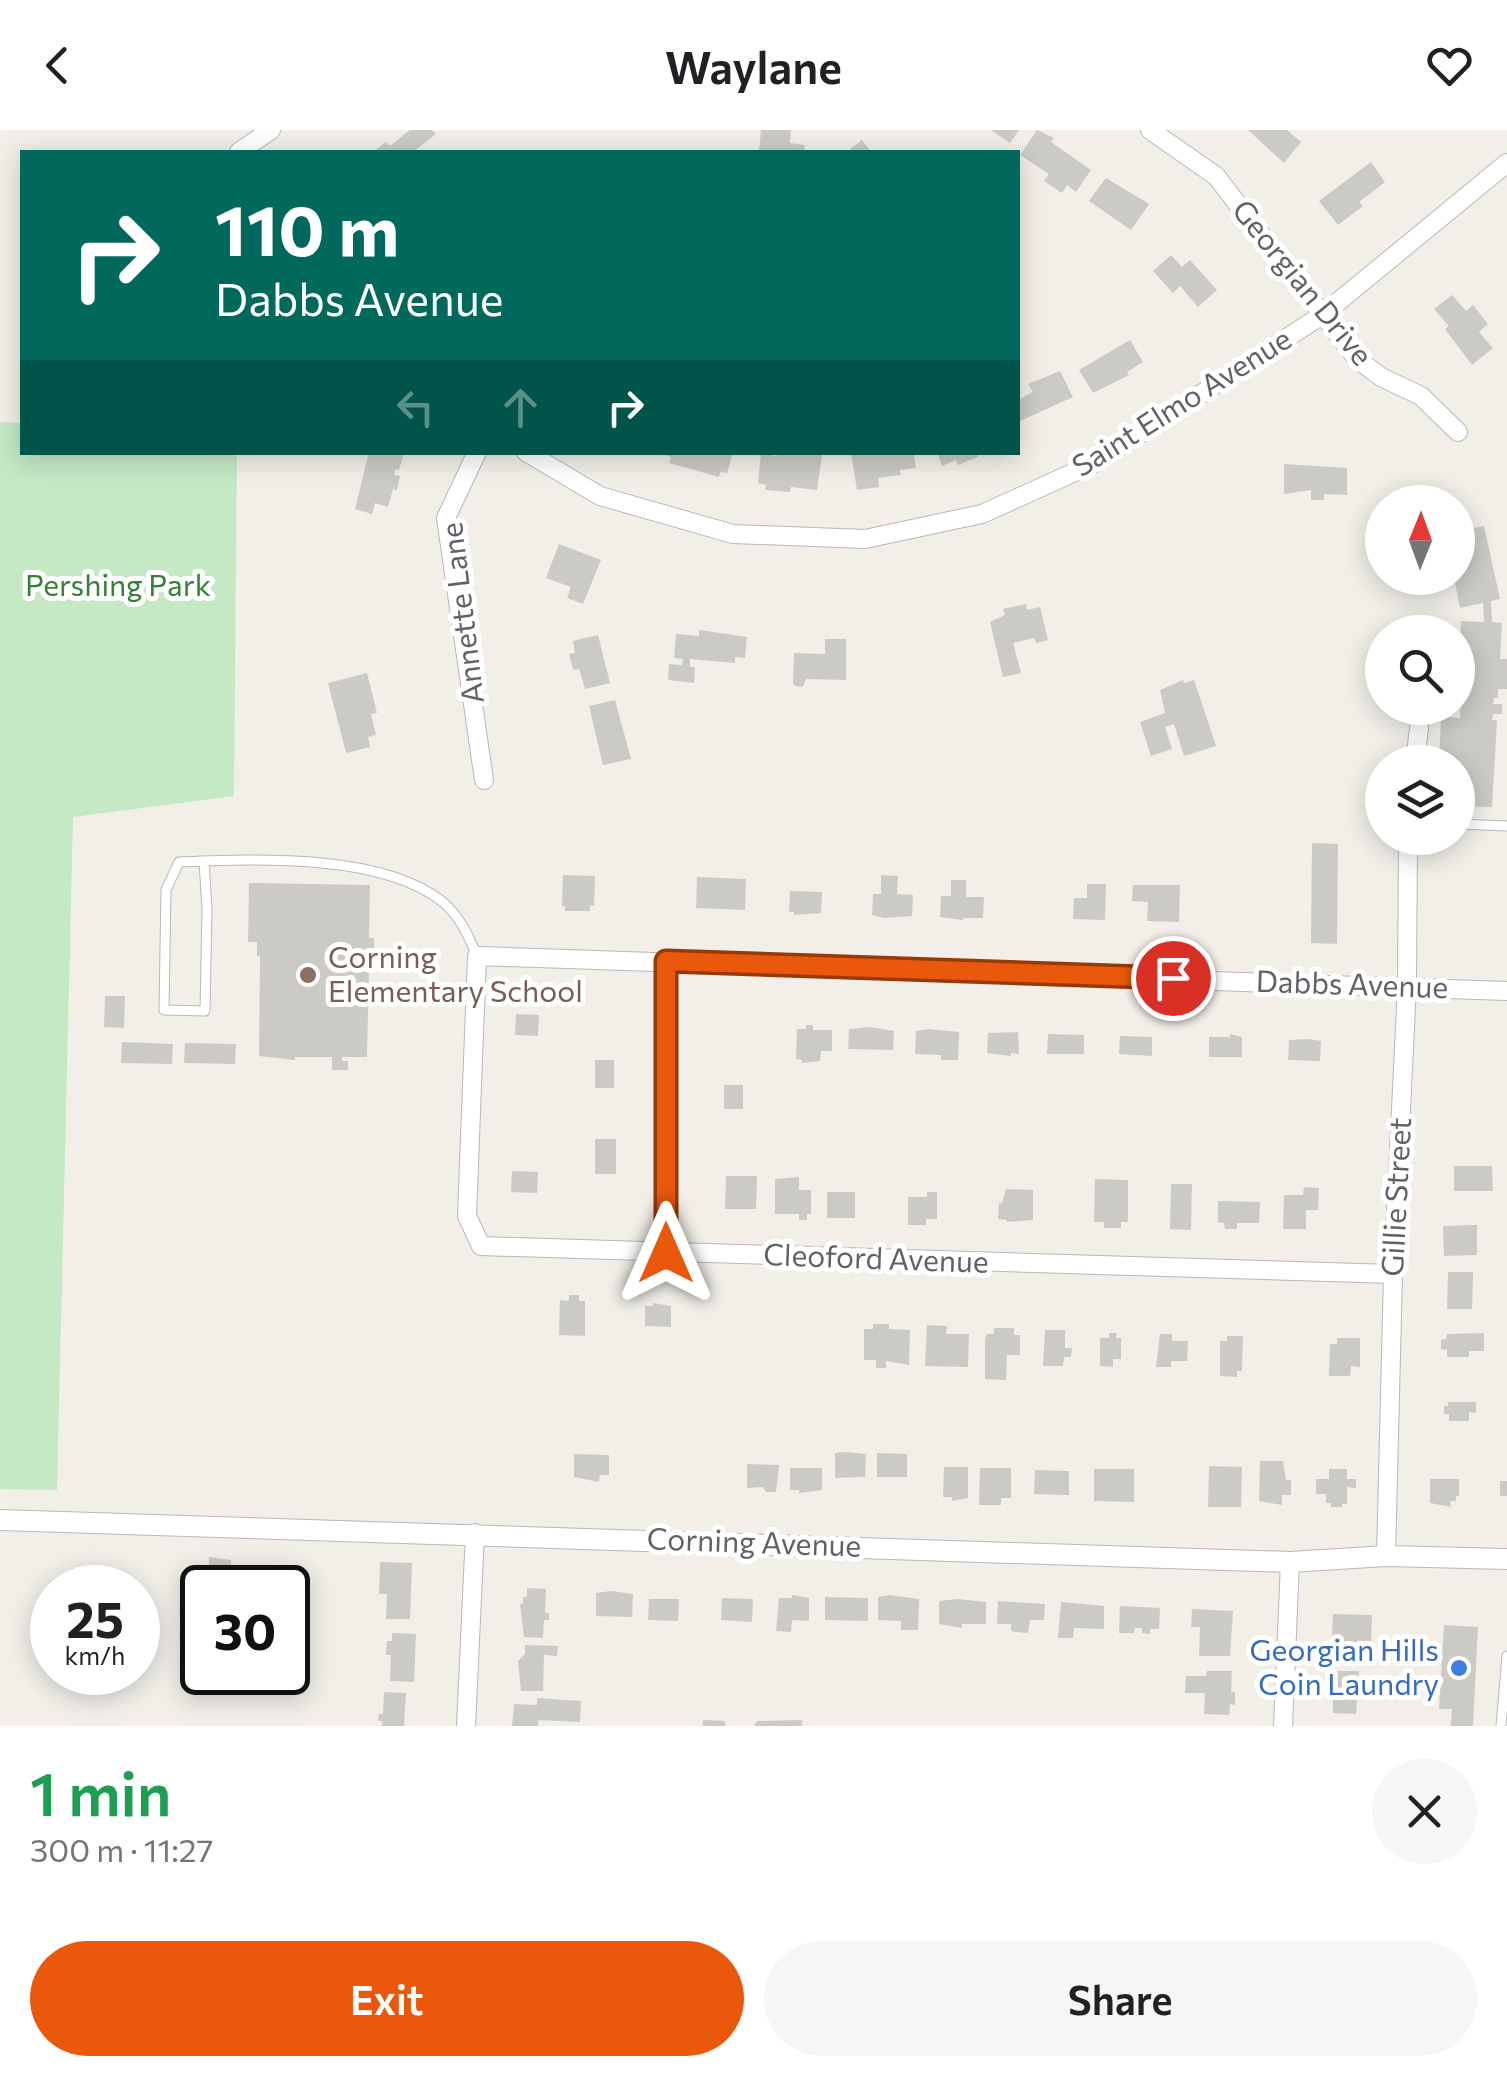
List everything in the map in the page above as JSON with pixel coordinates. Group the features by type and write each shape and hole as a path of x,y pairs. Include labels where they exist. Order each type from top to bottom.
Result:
{"street":[{"path":"242,150 272,130"},
{"name":"Georgian Drive","path":"1150,130 1216,176 1322,315 1368,368 1421,396 1458,432"},
{"name":"Saint Elmo Avenue","path":"531,455 600,496 733,534 865,538 982,514 1097,462 1322,315 1507,164"},
{"name":"Annette Lane","path":"476,455 446,518 484,780"},
{"path":"1417,745 1419,728"},
{"name":"Gillie Street","path":"1386,1556 1393,1274 1407,986 1408,855"},
{"name":"Dabbs Avenue","path":"477,956 1507,991"},
{"name":"Cleoford Avenue","path":"477,956 466,1216 481,1246 1393,1274"},
{"path":"666,961 666,1253"},
{"name":"Corning Avenue","path":"0,1520 1290,1562 1386,1556 1507,1560"},
{"path":"466,1726 475,1534"},
{"path":"1283,1726 1290,1562"}],"lane":[{"path":"1475,825 1507,826"},
{"path":"204,862 205,1011 164,1010 166,890 179,862 204,862 340,864 390,875 443,902 464,926 477,956"},
{"path":"1501,1726 1507,1656"}],"green space":[{"name":"Pershing Park","path":"0,422 20,423 20,455 237,455 234,796 73,817 57,1490 0,1489"}],"building":[{"path":"410,130 432,130 436,134 416,150 376,150 386,142 390,146"},
{"path":"761,130 791,130 790,143 805,145 804,150 759,150"},
{"path":"991,130 1019,130 1010,143"},
{"path":"1037,130 1054,138 1051,142 1091,170 1076,192 1067,185 1062,193 1044,181 1049,174 1020,155"},
{"path":"1248,130 1287,130 1301,142 1284,163"},
{"path":"862,140 870,150 851,150"},
{"path":"1371,162 1385,182 1338,225 1319,201"},
{"path":"1106,178 1149,204 1131,230 1089,201"},
{"path":"1171,255 1182,267 1190,260 1217,290 1198,307 1180,286 1173,293 1153,271"},
{"path":"1452,295 1466,311 1473,305 1488,324 1479,332 1493,348 1472,365 1434,309"},
{"path":"1130,340 1143,362 1127,372 1129,375 1093,393 1079,370"},
{"path":"1060,371 1073,397 1020,421 1020,399 1033,392 1028,384"},
{"path":"368,455 403,455 394,475 400,476 397,490 393,489 388,507 375,503 372,514 355,509"},
{"path":"666,455 732,455 727,473 720,472 719,477 669,463 671,457"},
{"path":"761,455 822,455 817,490 765,490 766,485 758,483"},
{"path":"851,455 914,455 916,468 878,478 879,487 857,490"},
{"path":"938,455 978,457 958,465 956,460 942,466"},
{"path":"1284,464 1347,468 1347,495 1324,494 1324,500 1311,500 1311,490 1284,494"},
{"path":"1484,526 1500,599 1491,601 1492,622 1502,623 1500,659 1507,659 1507,689 1498,689 1493,704 1502,704 1502,714 1493,714 1492,720 1497,720 1492,807 1475,806 1475,745 1440,745 1441,725 1475,725 1475,622 1484,622 1483,603 1460,608 1457,595 1475,595 1475,528"},
{"path":"559,544 601,560 583,604 567,598 571,587 546,578"},
{"path":"1026,604 1027,610 1040,607 1048,640 1036,643 1034,638 1013,643 1021,673 1003,677 990,622 1005,615 1003,609"},
{"path":"699,630 747,637 745,658 735,657 735,663 690,659 690,667 695,667 694,683 668,680 669,664 682,665 683,659 674,658 676,634 699,636"},
{"path":"598,635 610,683 585,689 579,669 573,670 569,654 575,653 573,641"},
{"path":"825,639 846,639 846,680 806,679 803,687 796,686 794,653 825,654"},
{"path":"367,673 377,713 371,714 376,735 368,737 370,747 346,753 328,683"},
{"path":"1183,680 1194,680 1216,746 1184,756 1174,724 1165,727 1172,749 1151,756 1140,722 1165,713 1160,690"},
{"path":"615,700 631,759 603,765 589,706"},
{"path":"1312,843 1338,844 1337,944 1311,943"},
{"path":"563,875 595,876 594,906 590,906 590,911 565,911"},
{"path":"881,875 898,876 897,894 913,895 912,916 872,915 873,894 881,894"},
{"path":"697,877 746,879 745,910 696,908"},
{"path":"951,880 966,880 966,897 984,897 983,918 940,917 941,896 951,896"},
{"path":"249,883 370,885 369,938 374,938 374,967 369,967 367,1057 342,1057 342,1061 348,1061 348,1070 332,1070 332,1057 295,1060 259,1056 260,956 257,942 248,942"},
{"path":"1087,884 1106,884 1105,920 1073,919 1074,898 1087,898"},
{"path":"1133,885 1180,885 1179,922 1147,921 1148,902 1132,901"},
{"path":"790,891 822,892 821,913 789,912"},
{"path":"105,996 125,996 124,1028 104,1027"},
{"path":"516,1014 539,1015 538,1036 515,1035"},
{"path":"806,1025 813,1025 813,1030 832,1030 832,1051 821,1051 820,1061 802,1063 796,1059 797,1029 806,1029"},
{"path":"849,1029 894,1031 893,1050 848,1049"},
{"path":"916,1031 959,1032 958,1060 915,1054"},
{"path":"1018,1032 1019,1054 987,1053 988,1033"},
{"path":"1048,1034 1084,1035 1084,1054 1047,1054"},
{"path":"1120,1036 1152,1037 1152,1056 1119,1054"},
{"path":"1209,1037 1242,1037 1242,1057 1209,1057"},
{"path":"1289,1040 1321,1041 1320,1061 1288,1060"},
{"path":"122,1042 173,1044 172,1064 121,1063"},
{"path":"185,1043 236,1044 235,1064 184,1063"},
{"path":"595,1060 614,1060 614,1088 595,1088"},
{"path":"724,1085 743,1085 743,1109 724,1109"},
{"path":"595,1139 616,1139 616,1174 595,1174"},
{"path":"1454,1166 1492,1166 1493,1191 1454,1191"},
{"path":"512,1171 538,1172 537,1193 511,1192"},
{"path":"726,1176 757,1176 756,1209 725,1209"},
{"path":"799,1177 799,1190 811,1190 811,1214 807,1214 807,1220 799,1220 799,1214 775,1214 775,1179"},
{"path":"1095,1179 1128,1180 1128,1222 1121,1222 1121,1228 1104,1228 1104,1222 1094,1222"},
{"path":"1171,1184 1192,1184 1191,1230 1170,1229"},
{"path":"1304,1187 1319,1188 1318,1210 1306,1210 1306,1229 1283,1229 1284,1195 1303,1195"},
{"path":"1006,1189 1033,1190 1033,1220 998,1219 999,1203"},
{"path":"827,1192 855,1192 855,1218 827,1218"},
{"path":"927,1192 937,1192 937,1219 926,1219 926,1225 908,1225 908,1197 927,1197"},
{"path":"1218,1201 1260,1202 1259,1223 1237,1223 1237,1229 1225,1229 1224,1223 1218,1222"},
{"path":"1477,1225 1477,1255 1444,1256 1443,1226"},
{"path":"1448,1272 1473,1272 1472,1309 1447,1309"},
{"path":"569,1295 579,1295 579,1301 585,1301 585,1336 559,1335 560,1300 569,1301"},
{"path":"645,1306 671,1306 671,1327 645,1326"},
{"path":"873,1324 910,1330 909,1365 886,1361 886,1368 876,1368 876,1360 864,1360 864,1329 873,1329"},
{"path":"927,1325 947,1326 946,1334 969,1334 968,1367 925,1366"},
{"path":"994,1328 1014,1328 1014,1335 1020,1335 1020,1355 1007,1355 1006,1380 985,1379 985,1339 987,1334 994,1334"},
{"path":"1045,1330 1065,1330 1065,1348 1072,1348 1071,1357 1064,1357 1063,1366 1043,1366"},
{"path":"1109,1333 1117,1333 1116,1338 1121,1338 1121,1359 1113,1359 1113,1367 1100,1366 1100,1338 1109,1338"},
{"path":"1484,1333 1484,1351 1469,1351 1469,1357 1447,1357 1447,1350 1441,1349 1441,1340 1447,1334"},
{"path":"1160,1334 1172,1334 1172,1341 1188,1341 1187,1361 1171,1361 1171,1367 1156,1367"},
{"path":"1227,1336 1243,1336 1242,1371 1237,1371 1237,1377 1220,1376 1220,1341 1227,1341"},
{"path":"1337,1338 1360,1338 1360,1367 1351,1366 1350,1376 1329,1376 1330,1344 1337,1344"},
{"path":"1448,1402 1476,1402 1476,1413 1469,1412 1469,1421 1449,1421 1449,1414 1444,1414"},
{"path":"835,1453 866,1454 865,1477 835,1478"},
{"path":"877,1453 907,1454 907,1477 877,1477"},
{"path":"574,1454 609,1455 609,1475 600,1475 599,1482 574,1477"},
{"path":"1260,1461 1283,1461 1286,1480 1291,1480 1291,1495 1282,1495 1282,1505 1259,1501"},
{"path":"747,1464 779,1465 776,1492 766,1492 763,1487 747,1488"},
{"path":"1209,1466 1242,1467 1241,1507 1208,1507"},
{"path":"944,1467 968,1467 968,1498 952,1501 952,1497 943,1497"},
{"path":"790,1468 822,1468 822,1490 790,1490"},
{"path":"980,1468 1011,1468 1011,1498 1001,1498 1001,1505 979,1505"},
{"path":"1094,1469 1134,1469 1134,1502 1094,1501"},
{"path":"1329,1469 1347,1469 1347,1479 1356,1479 1356,1488 1347,1487 1347,1504 1342,1507 1331,1507 1331,1503 1326,1503 1326,1494 1316,1494 1316,1479 1329,1479"},
{"path":"1035,1470 1069,1471 1069,1495 1034,1494"},
{"path":"1430,1479 1459,1479 1459,1496 1450,1501 1451,1507 1430,1503"},
{"path":"1500,1481 1507,1481 1507,1496 1500,1496"},
{"path":"209,1557 231,1560 231,1565 209,1565"},
{"path":"380,1562 412,1563 410,1619 386,1619 387,1594 379,1594"},
{"path":"527,1588 546,1589 545,1613 549,1613 549,1620 544,1620 543,1638 524,1637 520,1604 527,1597"},
{"path":"596,1593 633,1594 632,1617 596,1616"},
{"path":"825,1597 868,1598 868,1621 825,1620"},
{"path":"878,1597 919,1599 918,1630 901,1630 901,1621 878,1620"},
{"path":"722,1598 753,1599 752,1622 721,1620"},
{"path":"779,1598 809,1598 809,1621 792,1620 791,1632 776,1631"},
{"path":"649,1599 679,1599 678,1621 648,1620"},
{"path":"939,1601 986,1602 986,1624 962,1624 962,1628 939,1624"},
{"path":"998,1601 1045,1604 1044,1620 1030,1620 1028,1633 1011,1631 1011,1624 997,1624"},
{"path":"1061,1602 1104,1606 1104,1629 1074,1628 1073,1638 1058,1638"},
{"path":"1120,1606 1160,1608 1159,1629 1150,1629 1150,1634 1142,1633 1142,1628 1135,1628 1134,1633 1119,1633"},
{"path":"1192,1609 1233,1611 1230,1656 1199,1656 1200,1627 1191,1627"},
{"path":"1333,1614 1372,1615 1371,1645 1365,1645 1365,1660 1331,1659"},
{"name":"Georgian Hills Coin Laundry","path":"1444,1625 1478,1627 1473,1726 1451,1726 1452,1709 1439,1709"},
{"path":"392,1633 416,1634 414,1682 390,1681 391,1655 386,1655"},
{"path":"525,1645 558,1646 557,1656 544,1655 543,1691 521,1691 518,1661 525,1654"},
{"path":"1207,1671 1232,1671 1235,1705 1230,1704 1229,1715 1204,1714 1205,1693 1185,1693 1186,1676 1206,1676"},
{"path":"1333,1671 1359,1671 1356,1714 1333,1713"},
{"path":"384,1692 406,1693 404,1726 382,1726 382,1721 378,1721 379,1714 383,1714"},
{"path":"537,1698 581,1701 580,1722 538,1720 538,1726 512,1726 514,1704 537,1705"},
{"path":"703,1720 725,1721 725,1726 703,1726"},
{"path":"802,1720 802,1726 754,1726 757,1721"}],"place":[{"name":"Corning Elementary School","path":"308,975"},
{"name":"Georgian Hills Coin Laundry","path":"1459,1668"}],"route":[{"path":"666,1253 666,961 1173,978"}]}
